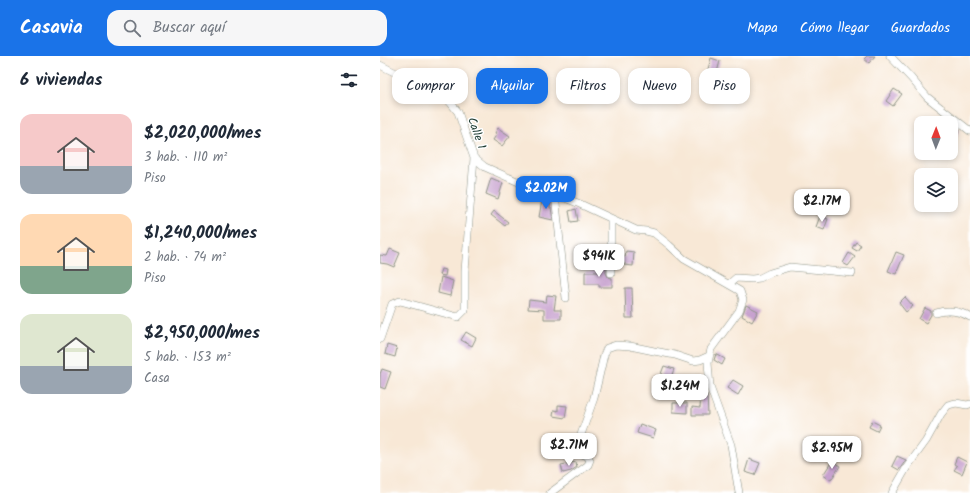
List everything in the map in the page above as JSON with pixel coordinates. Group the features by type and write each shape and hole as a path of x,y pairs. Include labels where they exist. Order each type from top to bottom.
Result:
{"street":[{"path":"890,56 927,97 970,131"},
{"name":"Calle 1","path":"380,65 438,94 450,102 458,112 474,158"},
{"path":"474,158 485,167 521,183 580,204 636,230 654,233 684,259 740,291 743,300 739,311 711,349 708,363 710,387 731,445 739,493"},
{"path":"380,339 392,304 400,301 458,317 465,310 465,271 474,158"},
{"path":"555,194 566,298"},
{"path":"611,219 611,273"},
{"path":"729,284 736,278 752,280 790,267 852,273"},
{"path":"936,313 950,311 970,316"},
{"path":"550,493 588,465 590,460 578,452 578,443 594,398 607,348 616,345 630,346 675,355 693,361 709,356"},
{"path":"892,493 907,467 926,441 941,414 948,405 970,404"}],"building":[{"path":"867,56 875,56 869,63 864,59"},
{"path":"711,58 720,61 718,68 708,68"},
{"path":"894,89 902,94 893,106 886,101"},
{"path":"498,128 510,136 502,146 493,140 497,134 495,133"},
{"path":"491,178 503,183 498,199 486,194"},
{"path":"542,200 551,201 550,208 553,220 539,217"},
{"path":"576,209 578,221 571,222 569,211"},
{"path":"494,211 508,222 505,226 491,215"},
{"path":"820,216 828,219 824,230 816,227"},
{"path":"856,242 861,245 857,251 852,248"},
{"path":"390,249 400,253 394,267 380,263 380,255 387,256"},
{"path":"626,251 634,252 633,266 624,265 625,263 618,262 619,256 625,257"},
{"path":"896,252 904,255 896,274 888,271"},
{"path":"849,253 855,257 848,266 843,263"},
{"path":"602,263 606,263 606,273 608,277 612,278 612,287 599,287 599,284 585,284 585,272 601,272"},
{"path":"441,269 446,270 445,276 439,275"},
{"path":"441,277 453,281 450,296 438,293"},
{"path":"625,288 632,288 633,318 626,318"},
{"path":"547,295 556,296 554,310 561,310 561,319 544,319 544,310 528,309 529,300 546,302"},
{"path":"905,297 913,306 906,312 899,303"},
{"path":"746,305 758,311 752,322 742,316"},
{"path":"925,308 931,311 931,315 926,323 919,319"},
{"path":"466,332 476,338 472,346 461,340"},
{"path":"387,345 397,348 395,357 385,354"},
{"path":"716,354 725,359 722,365 714,360"},
{"path":"664,366 674,369 669,383 659,379"},
{"path":"382,369 391,372 385,389 380,387 380,374"},
{"path":"733,380 743,386 738,395 727,388"},
{"path":"701,394 707,394 708,415 692,415 692,407 700,408"},
{"path":"673,403 687,403 687,413 673,412"},
{"path":"558,405 567,406 565,418 553,416 554,410 558,411"},
{"path":"872,421 880,425 877,431 869,427"},
{"path":"640,424 656,430 653,438 637,433"},
{"path":"897,456 906,460 899,470 892,466"},
{"path":"957,457 967,462 962,474 954,470 957,466 954,464"},
{"path":"749,459 760,463 755,475 745,472"},
{"path":"832,461 840,466 831,480 823,475"},
{"path":"576,462 577,467 571,471 563,473 561,465"}]}
